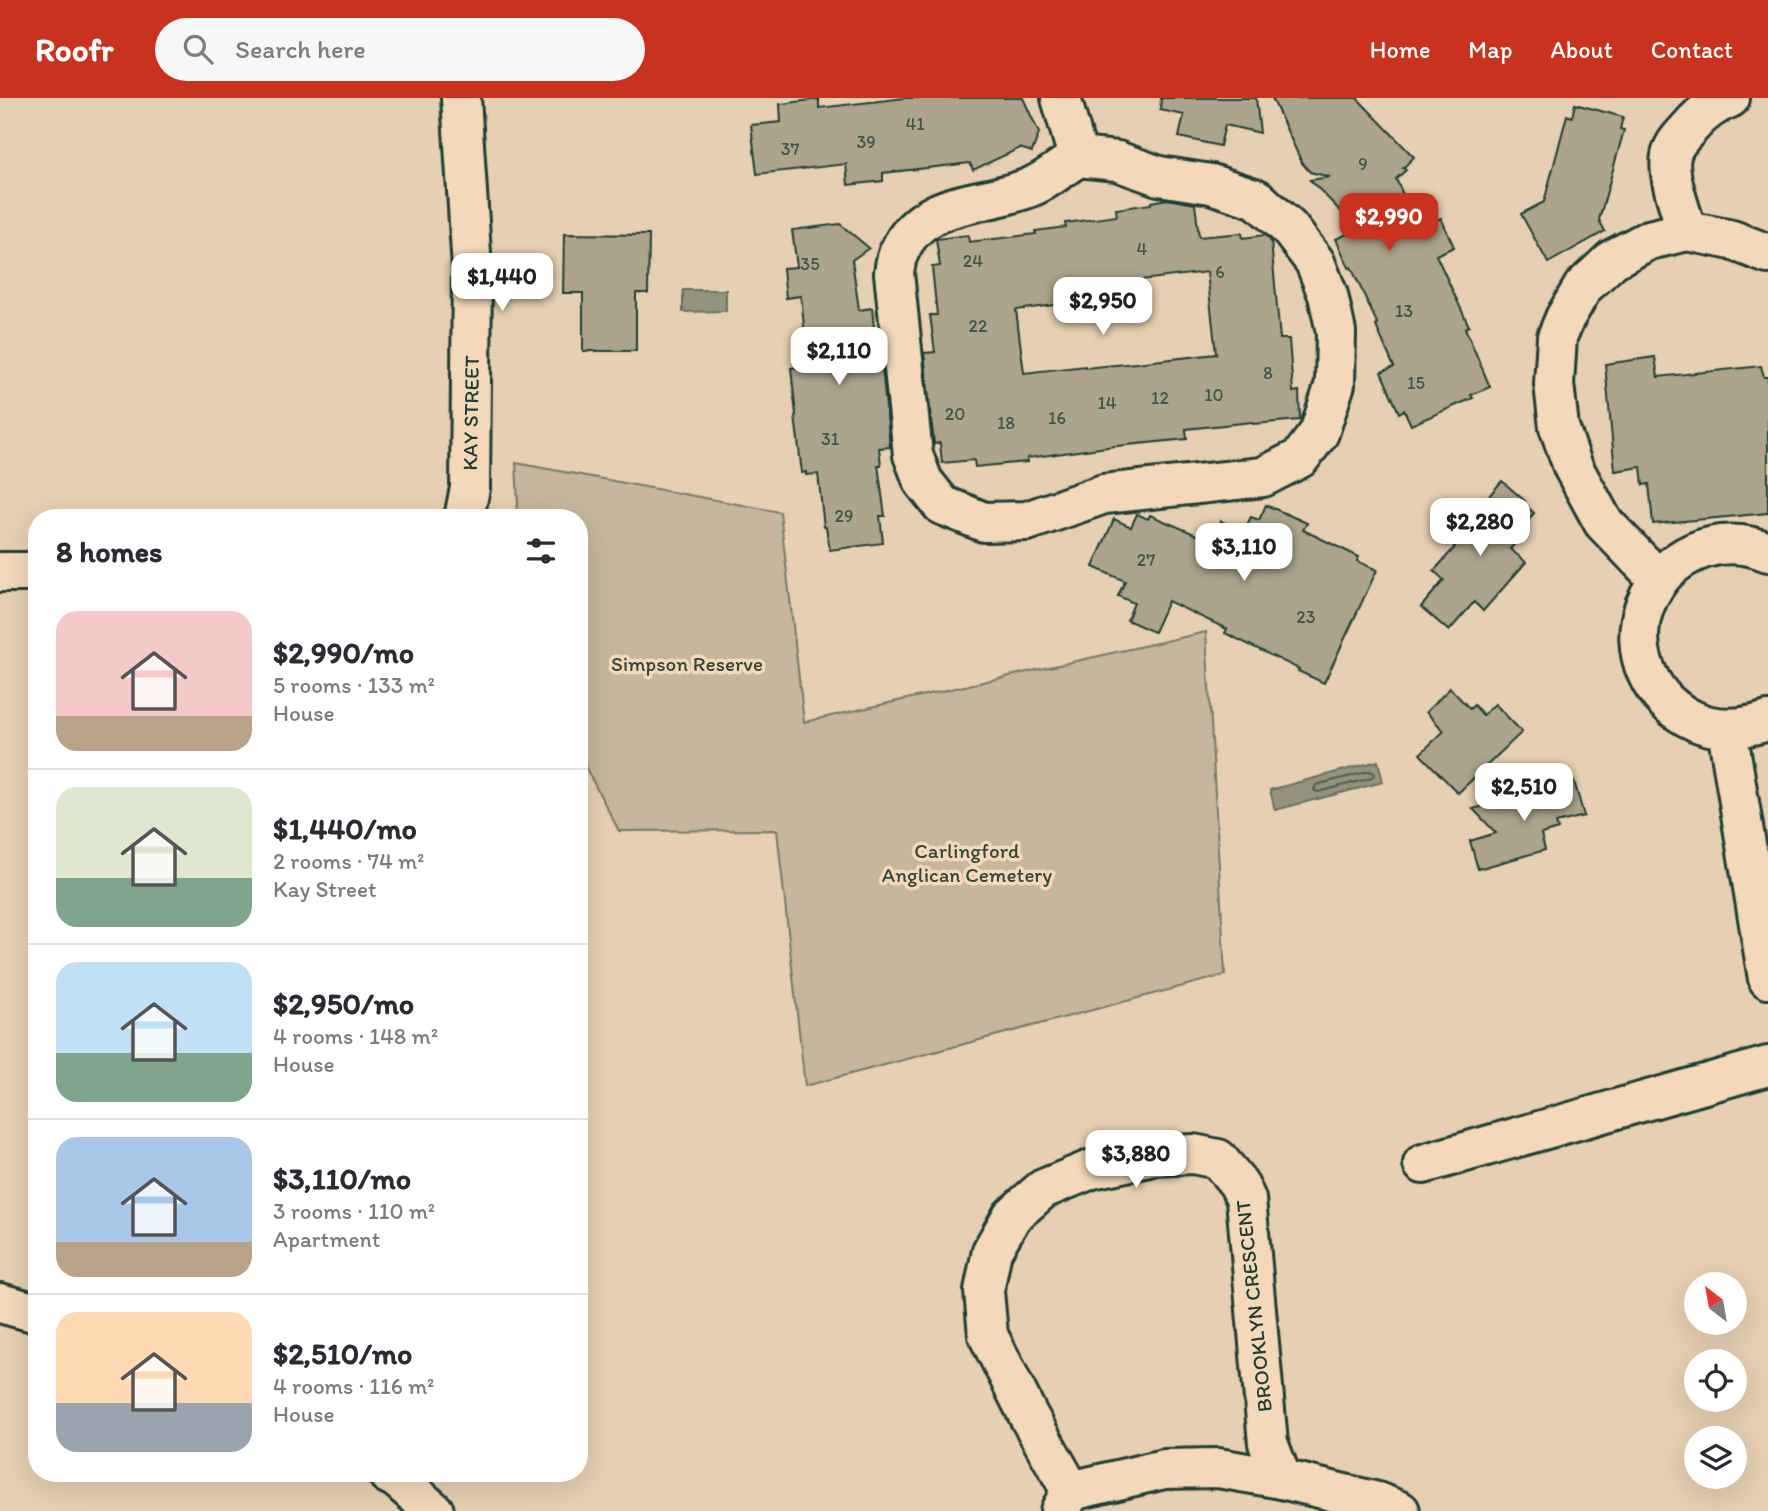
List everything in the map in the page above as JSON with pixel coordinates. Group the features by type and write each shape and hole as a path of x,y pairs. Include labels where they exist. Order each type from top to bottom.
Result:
{"main road":[{"name":"KAY STREET","path":"461,98 472,269 470,488 466,509"},
{"path":"1061,98 1078,157"},
{"path":"1687,231 1670,171 1671,153 1697,119 1730,98"},
{"path":"1078,157 1117,161 1159,176 1211,184 1257,199 1289,228 1315,262 1328,295 1336,332 1335,384 1320,433 1300,458 1263,477 1104,494 1027,521 984,522 942,505 923,481 913,455 894,273 898,253 908,236 923,220 950,207 991,199 1034,186 1078,157"},
{"path":"1658,579 1603,522 1573,467 1559,427 1554,384 1557,337 1583,287 1614,259 1649,240 1687,231 1732,240 1768,254"},
{"path":"1752,725 1708,726 1682,715 1661,697 1646,674 1638,646 1640,618 1658,579 1680,559 1707,547 1736,544 1768,552"},
{"path":"0,572 28,572"},
{"path":"1752,725 1729,741 1768,979"},
{"path":"1423,1164 1768,1066"},
{"name":"BROOKLYN CRESCENT","path":"1066,1501 1029,1417 988,1335 984,1291 992,1251 1012,1216 1043,1189 1092,1169 1155,1156 1193,1154 1218,1159 1238,1183 1246,1199 1268,1443 1282,1479"},
{"path":"0,1303 28,1310"},
{"path":"1066,1501 1164,1469 1218,1468 1282,1479 1377,1502 1400,1511"},
{"path":"401,1482 434,1511"}],"green space":[{"name":"Carlingford Anglican Cemetery","path":"516,463 780,512 804,722 1206,632 1225,975 805,1086 777,830 619,831 588,772 588,509 517,509"}],"water":[{"path":"683,290 726,290 726,311 683,312"},
{"path":"1378,761 1383,782 1275,810 1270,790"}],"building":[{"path":"905,98 1023,98 1039,133 1032,152 1020,148 973,170 970,163 883,173 883,181 848,185 846,164 757,174 751,125 781,122 780,104 819,99 819,108"},
{"path":"1161,98 1256,98 1260,133 1225,125 1220,146 1179,137 1184,115 1160,110"},
{"path":"1272,98 1357,98 1414,157 1396,179 1418,228 1441,218 1454,247 1436,255 1469,326 1465,328 1490,387 1471,395 1473,398 1411,425 1404,410 1399,413 1381,372 1394,367 1376,326 1378,325 1336,239 1358,229 1310,180 1330,177 1310,172 1302,163"},
{"path":"1575,104 1623,117 1620,129 1624,130 1599,220 1605,231 1548,263 1521,214 1544,202 1567,115 1572,117"},
{"path":"1167,199 1195,204 1199,237 1242,233 1243,238 1265,235 1271,241 1280,339 1289,339 1293,392 1299,391 1300,420 1186,429 1187,439 1027,458 1027,462 975,467 974,460 942,463 940,443 934,444 924,353 935,352 930,315 937,315 932,267 940,266 936,239 968,235 969,242 1036,234 1035,231 1066,227 1065,223 1117,216 1116,209","holes":["1207,272 1216,354 1024,373 1016,310 1093,300 1091,286"]},
{"path":"840,224 869,248 852,260 859,310 872,308 877,358 881,357 890,447 879,448 881,465 878,465 885,516 880,516 883,543 830,550 824,527 818,474 802,473 791,368 808,366 801,296 786,298 783,268 797,267 792,230"},
{"path":"564,234 649,235 648,293 636,293 636,351 583,351 583,293 563,293"},
{"path":"1655,357 1658,377 1761,366 1764,377 1768,377 1768,513 1653,524 1649,484 1643,485 1641,467 1615,471 1605,364"},
{"path":"1502,481 1525,501 1523,503 1534,513 1520,530 1524,533 1510,549 1526,562 1483,611 1474,602 1449,631 1421,607 1444,580 1434,571 1455,547 1449,542"},
{"path":"1266,505 1307,523 1303,530 1359,557 1357,561 1377,570 1324,683 1225,633 1227,629 1168,601 1154,632 1127,620 1134,603 1118,596 1125,581 1093,567 1114,519 1131,527 1137,514 1148,519 1150,515 1211,541 1221,521 1243,532 1251,517 1259,520"},
{"path":"1450,688 1470,709 1474,705 1483,715 1495,704 1522,732 1458,793 1420,754 1444,731 1426,712"},
{"path":"1574,781 1584,816 1556,823 1558,829 1541,834 1545,850 1478,869 1470,841 1496,833 1473,809"}],"park label":[{"name":"Simpson Reserve","path":"687,664"}]}
